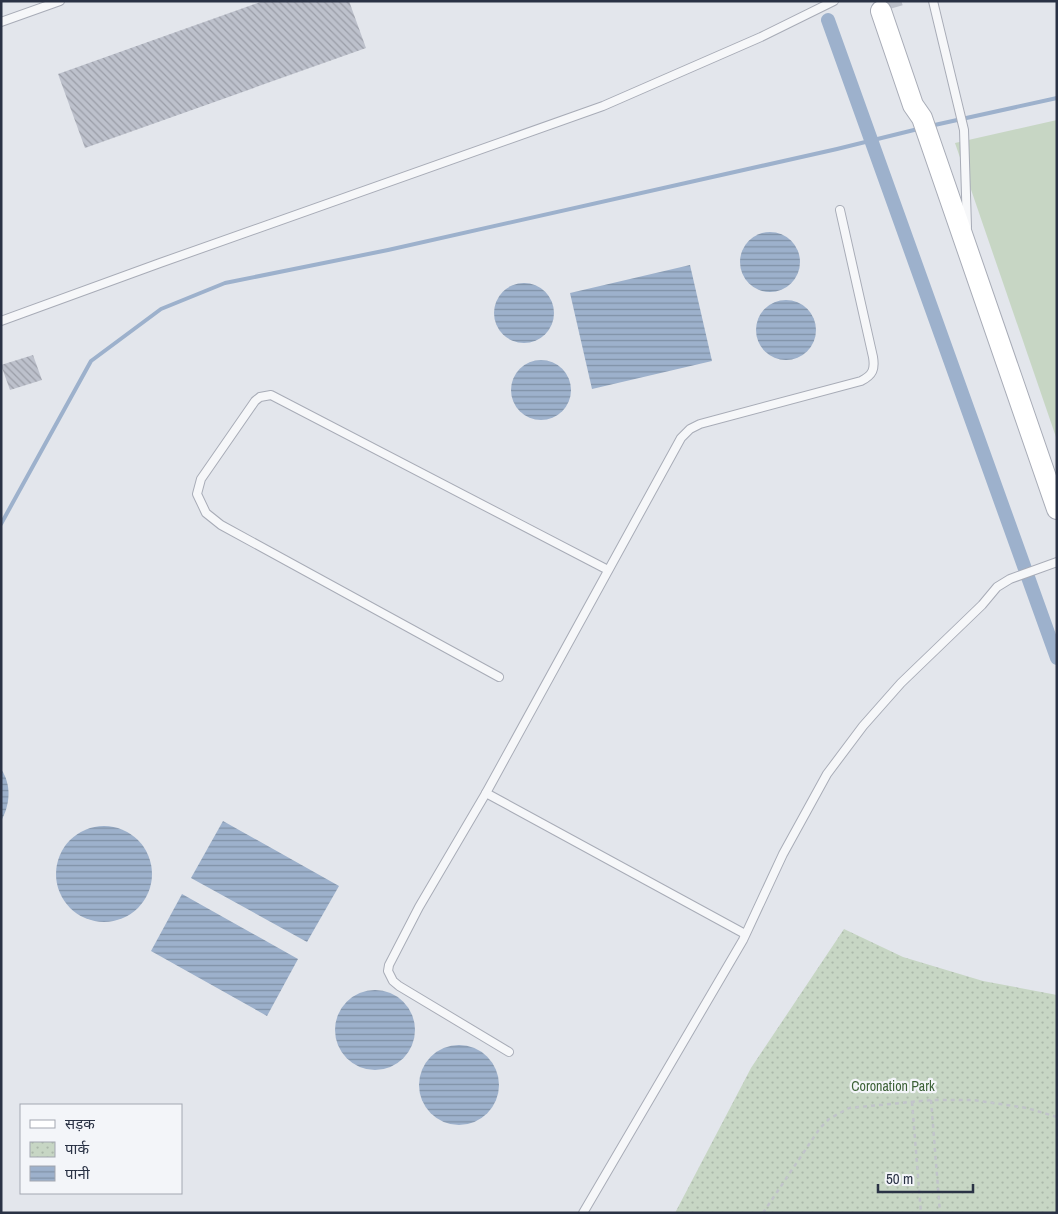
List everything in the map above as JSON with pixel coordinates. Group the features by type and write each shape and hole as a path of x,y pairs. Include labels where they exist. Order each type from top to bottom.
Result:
{"street":[{"path":"887,10 913,105 922,118 1057,509"}],"lane":[{"path":"32,1 35,10"},
{"path":"1,22 60,1"},
{"path":"1,322 160,263 603,106 761,37 834,1"},
{"path":"933,1 964,130 968,254"},
{"path":"509,1052 399,986 390,977 389,965 419,907 486,792 681,438 690,428 700,424 861,381 869,377 874,371 873,356 840,210"},
{"path":"499,677 221,525 206,513 197,494 201,479 255,401 260,397 272,396 608,570"},
{"path":"583,1213 745,934 782,854 827,774 863,726 900,684 982,605 997,587 1010,579 1057,562"},
{"path":"486,792 745,934"}],"path":[{"path":"931,1100 940,1213"},
{"path":"763,1213 820,1128 829,1119 850,1108 931,1100 974,1100 1027,1108 1057,1117"},
{"path":"912,1102 921,1213"}],"green space":[{"path":"1057,120 1057,440 955,143"},
{"name":"Coronation Park","path":"844,929 903,957 983,981 1057,995 1057,1213 675,1213 751,1068"}],"water":[{"path":"770,232 787,237 795,245 800,262 795,279 787,287 770,292 753,287 745,279 740,262 745,245 753,237"},
{"path":"690,265 712,361 592,389 570,293"},
{"path":"524,283 541,288 549,296 554,313 549,330 541,338 524,343 507,338 499,330 494,313 499,296 507,288"},
{"path":"786,300 803,305 811,313 816,330 811,347 803,355 786,360 769,355 761,347 756,330 761,313 769,305"},
{"path":"541,360 558,365 566,373 571,390 566,407 558,415 541,420 524,415 516,407 511,390 516,373 524,365"},
{"path":"1,769 7,782 8,802 1,821"},
{"path":"223,821 339,886 307,942 191,878"},
{"path":"104,826 122,830 138,840 148,856 152,874 148,892 138,908 122,918 104,922 86,918 70,908 60,892 56,874 60,856 70,840 86,830"},
{"path":"182,894 298,959 267,1016 151,951"},
{"path":"375,990 390,993 403,1002 412,1015 415,1030 412,1045 403,1058 390,1067 375,1070 360,1067 347,1058 338,1045 335,1030 338,1015 347,1002 360,993"},
{"path":"459,1045 474,1048 487,1057 496,1070 499,1085 496,1100 487,1113 474,1122 459,1125 444,1122 431,1113 422,1100 419,1085 422,1070 431,1057 444,1048"}],"building":[{"path":"263,1 349,1 366,48 85,148 58,74"},
{"path":"33,355 42,380 10,390 1,365"}],"waterway":[{"path":"828,20 1057,658"},
{"path":"930,126 1057,98"},
{"path":"1,524 91,361 161,309 225,283 388,250 918,129"}],"tunnel":[{"path":"891,1 893,8"}]}
